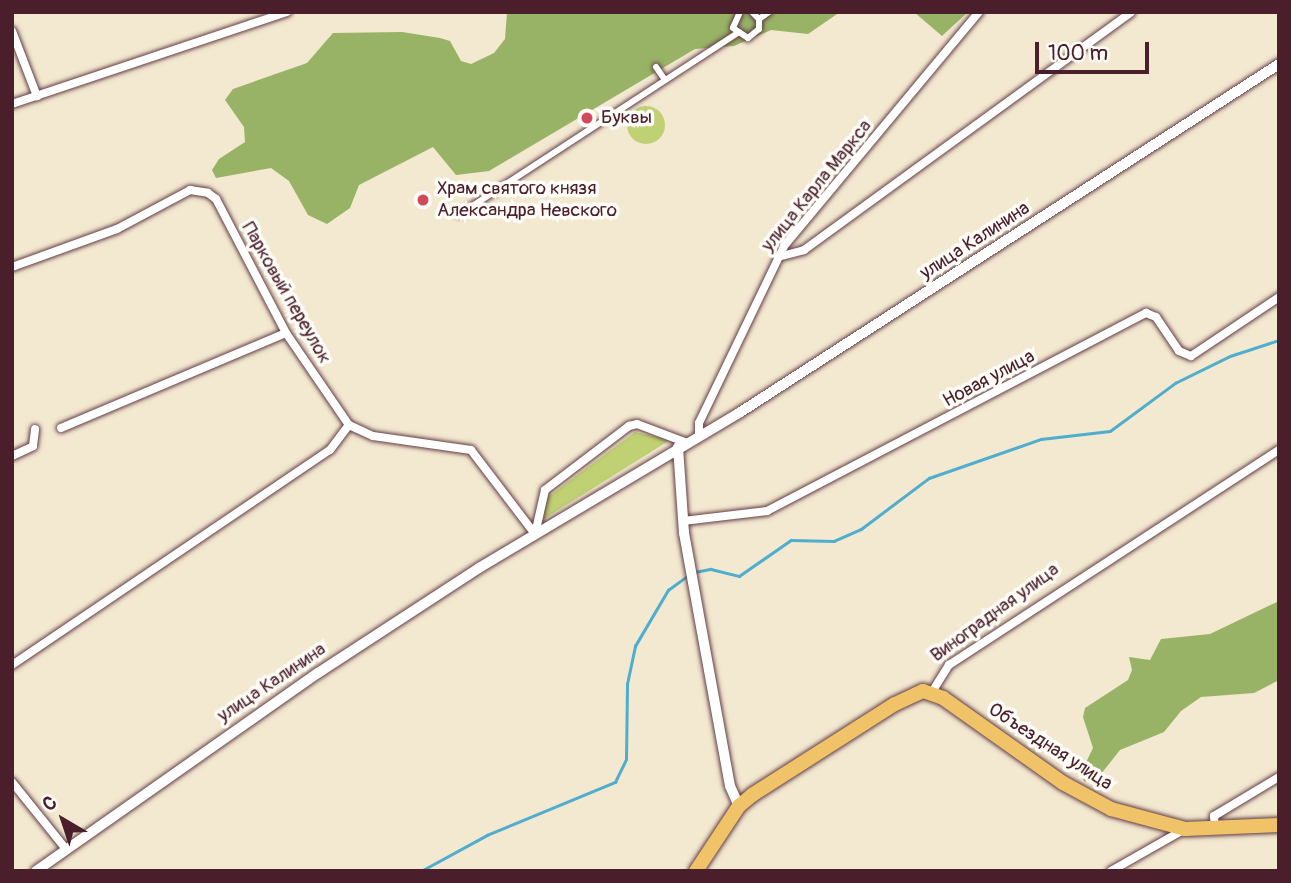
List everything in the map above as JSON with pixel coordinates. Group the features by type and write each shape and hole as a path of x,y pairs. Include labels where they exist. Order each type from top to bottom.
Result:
{"main road":[{"name":"Виноградная улица","path":"739,806 895,704 913,694 932,692"},
{"name":"Объездная улица","path":"932,692 1087,796 1111,809 1185,829 1215,830 1279,825"},
{"path":"696,871 739,806"}],"street":[{"path":"12,104 287,12"},
{"path":"736,34 733,21 740,12"},
{"path":"460,214 634,106 665,80 736,34 753,37 760,29 759,19 752,12"},
{"path":"759,19 769,12"},
{"name":"улица Карла Маркса","path":"699,438 699,423 778,257 979,12"},
{"path":"778,257 804,250 1131,12"},
{"path":"12,32 37,96"},
{"name":"улица Калинина","path":"36,871 65,848 318,673 535,534 682,445 699,438 1279,64"},
{"path":"656,67 665,80"},
{"name":"Парковый переулок","path":"12,267 117,229 190,190 208,193 216,199 286,333 349,425"},
{"name":"Новая улица","path":"683,521 767,511 1146,313 1156,317 1179,351 1191,356 1279,298"},
{"path":"61,428 286,333"},
{"path":"535,534 545,490 629,426 637,424 682,445 683,521 689,562 730,786 739,806"},
{"path":"12,665 330,450 349,425 373,436 471,450 535,534"},
{"path":"12,456 33,446 36,429"},
{"name":"Виноградная улица","path":"932,692 949,665 1279,450"},
{"path":"1215,830 1214,816 1279,777"},
{"path":"12,782 65,848"},
{"path":"1111,871 1135,853 1185,829"}],"green space":[{"path":"507,12 840,12 808,34 771,30 734,46 695,49 489,171 456,175 433,147 359,185 350,208 327,224 308,215 289,181 271,168 216,178 212,170 219,159 245,142 244,127 225,100 233,89 307,63 333,33 402,32 440,38 450,41 461,61 471,64 494,53 505,39"},
{"path":"914,12 968,12 942,36"},
{"path":"646,106 659,112 665,125 659,138 646,144 633,138 627,125 633,112"},
{"path":"635,432 670,440 544,519 544,500"},
{"path":"1279,601 1279,680 1254,693 1201,697 1181,711 1164,732 1120,750 1101,774 1085,782 1080,775 1093,748 1083,717 1085,708 1128,680 1132,670 1129,657 1150,660 1161,639 1210,634"}],"waterway":[{"path":"695,572 711,569 739,576 791,540 834,541 861,529 929,478 1041,439 1110,431 1175,383 1230,356 1279,340"},
{"path":"421,871 487,835 615,782 626,759 627,684 635,646 668,590 689,575"}],"place":[{"name":"Буквы","path":"587,118"},
{"name":"Храм святого князя Александра Невского","path":"423,200"}]}
